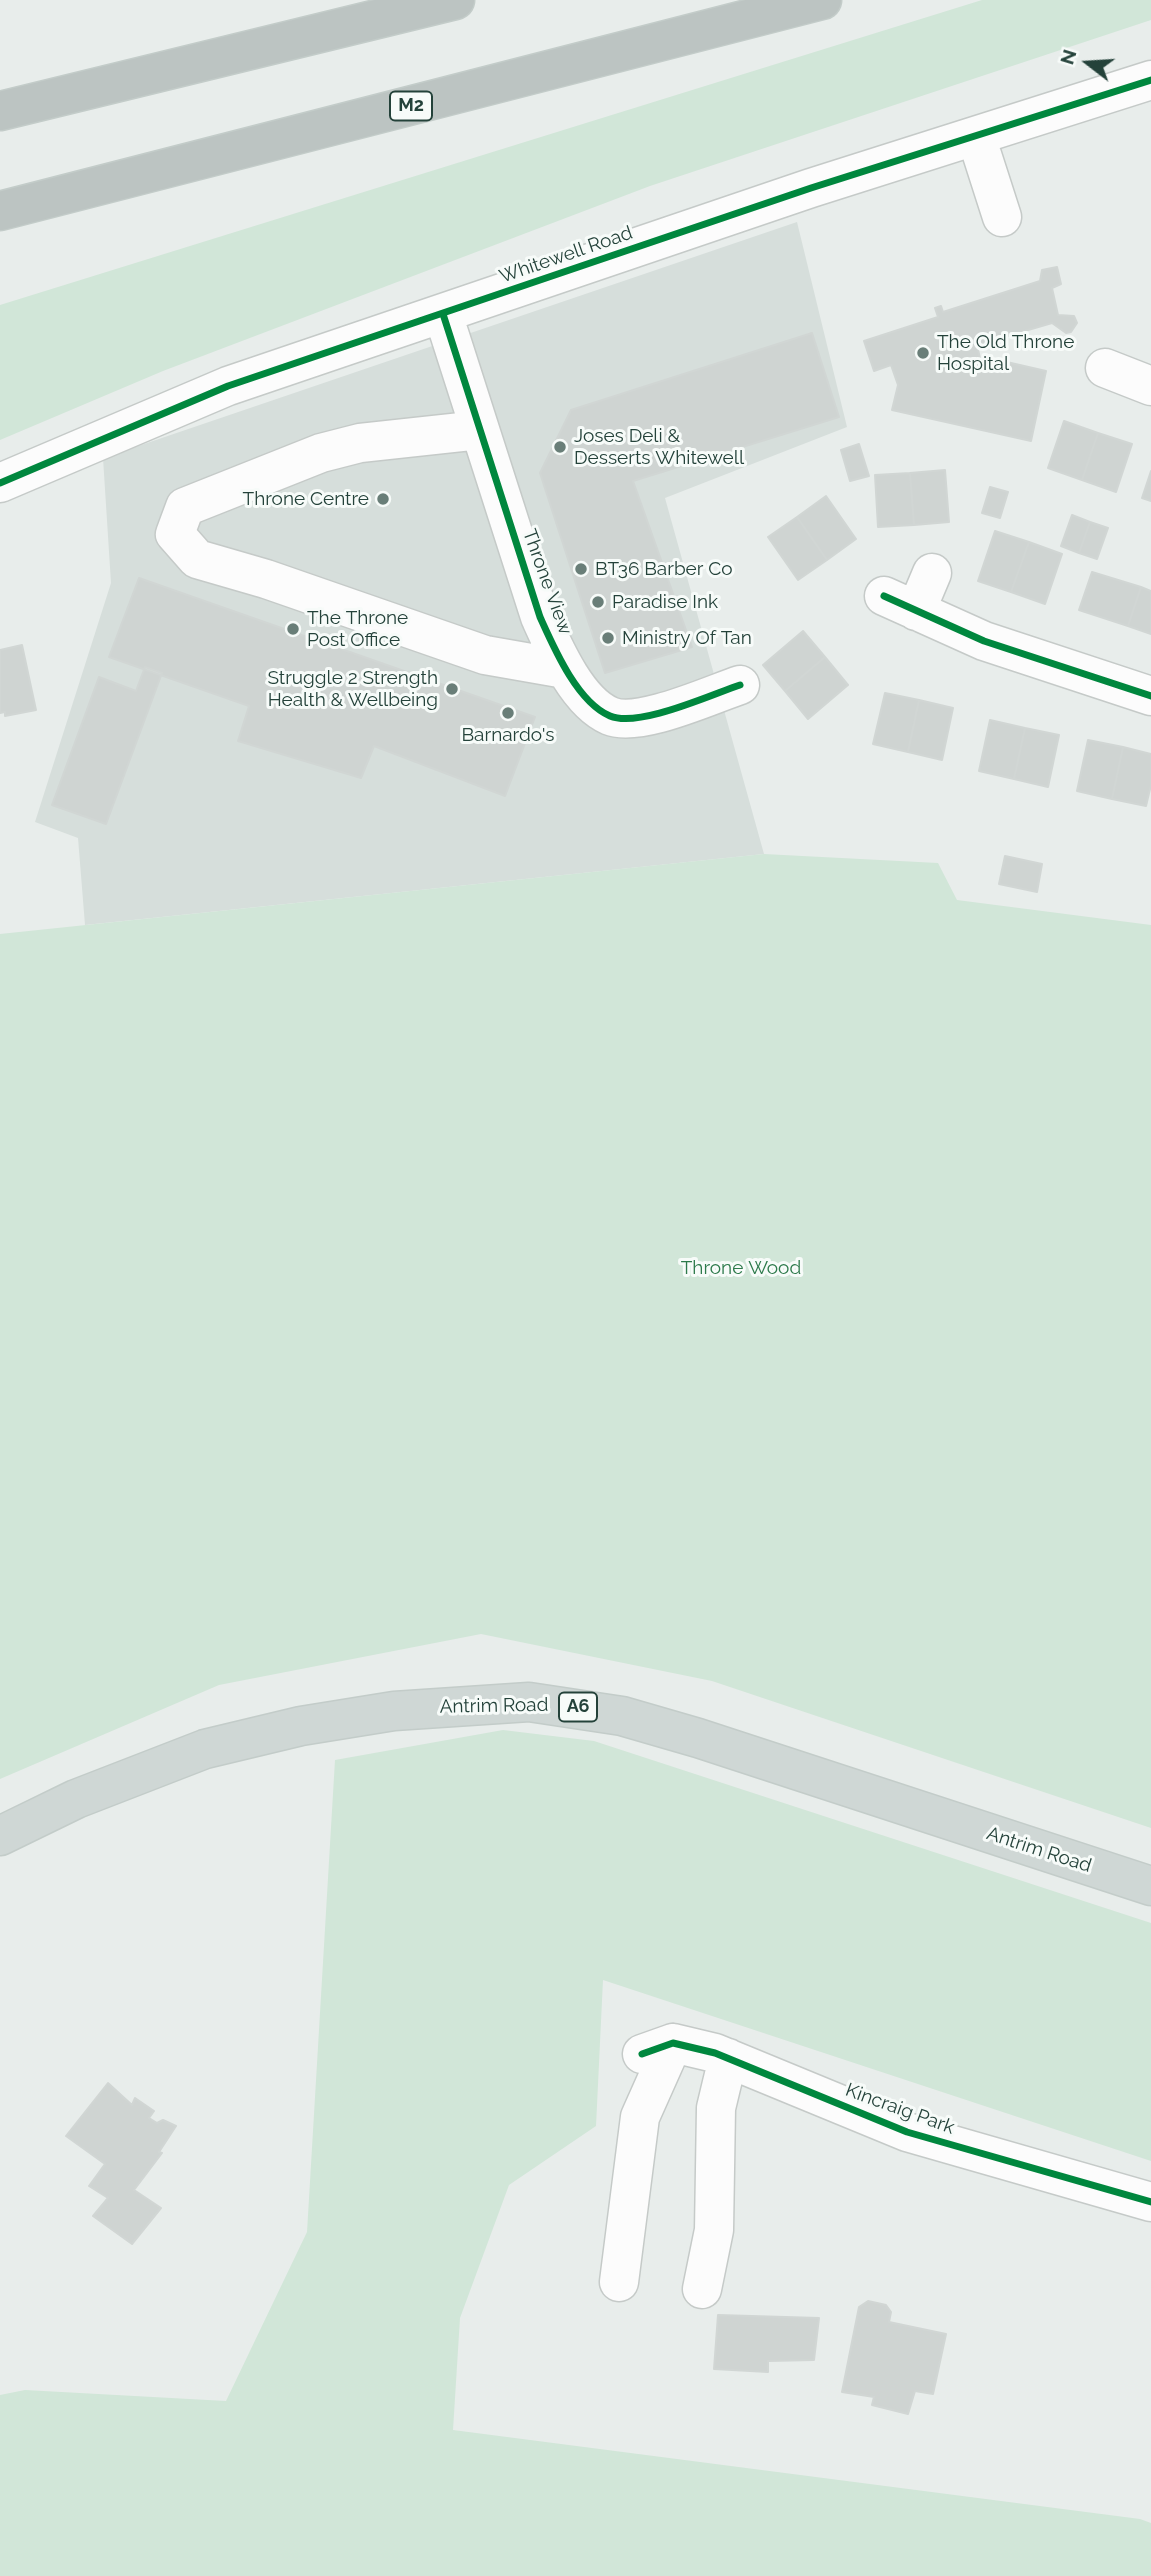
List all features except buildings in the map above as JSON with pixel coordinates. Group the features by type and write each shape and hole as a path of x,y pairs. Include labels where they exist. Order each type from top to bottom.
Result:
{"highway":[{"path":"0,111 455,0"},
{"name":"M2","path":"0,211 822,0"}],"main road":[{"name":"Antrim Road","path":"0,1836 76,1799 205,1749 300,1726 394,1711 485,1702 529,1702 622,1716 685,1734 1151,1886"}],"street":[{"name":"Whitewell Road","path":"0,483 228,386 811,188 1151,80"},
{"path":"976,135 1002,217"},
{"name":"Throne View","path":"443,314 540,617 565,669 586,696 610,716 631,719 740,685"},
{"path":"1105,368 1149,379"},
{"path":"480,430 360,443 321,453 185,507 175,534 197,559 266,579 485,655 565,669"},
{"path":"932,573 900,604 984,641 1151,696"},
{"name":"Kincraig Park","path":"619,2282 640,2117 658,2049 728,2058 907,2132 1151,2202"},
{"path":"702,2289 714,2230 716,2108 728,2058"}],"shaded area":[{"path":"797,222 847,427 665,498 764,854 85,925 78,838 35,822 111,583 103,458"}],"green space":[{"path":"982,0 1151,0 1151,20 650,186 163,371 0,440 0,305"},
{"name":"Throne Wood","path":"764,854 938,863 957,900 1151,925 1151,1828 712,1681 481,1634 219,1685 0,1779 0,934"},
{"path":"503,1730 594,1741 1151,1923 1151,2161 603,1980 596,2126 509,2185 460,2318 453,2430 1140,2519 1151,2523 1151,2576 0,2576 0,2395 25,2390 226,2401 307,2232 335,1760"}],"cycle path":[{"path":"0,483 228,386 811,188 1151,80"},
{"path":"443,314 540,617 577,687 598,709 623,719 656,714 740,685"},
{"path":"884,596 984,641 1151,696"},
{"path":"642,2054 673,2043 715,2053 907,2132 1151,2202"}],"place":[{"name":"The Old Throne Hospital","path":"923,353"},
{"name":"Joses Deli & Desserts Whitewell","path":"560,447"},
{"name":"Throne Centre","path":"383,499"},
{"name":"BT36 Barber Co","path":"581,569"},
{"name":"Paradise Ink","path":"598,602"},
{"name":"The Throne Post Office","path":"293,629"},
{"name":"Ministry Of Tan","path":"608,638"},
{"name":"Struggle 2 Strength Health & Wellbeing","path":"452,689"},
{"name":"Barnardo's","path":"508,713"}]}
